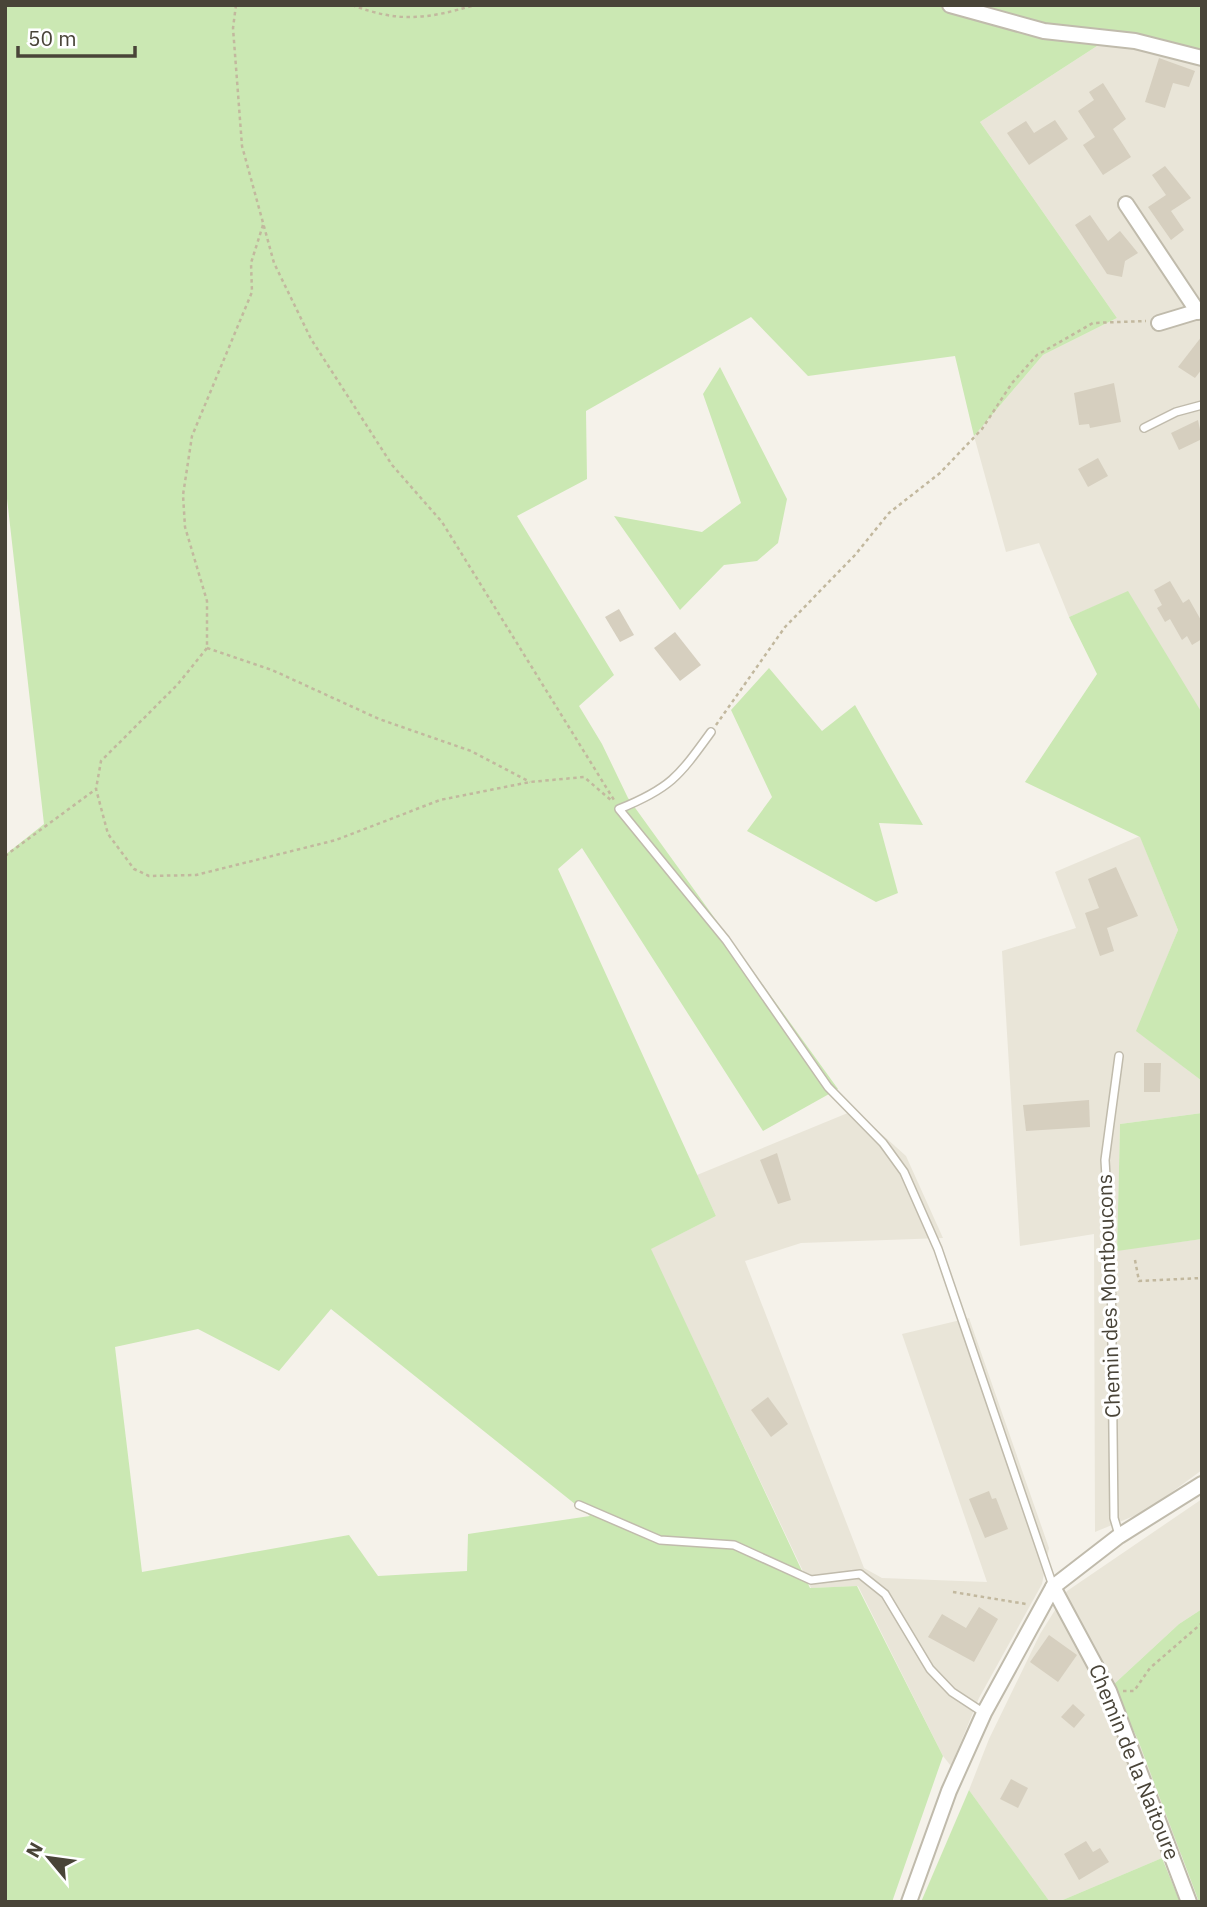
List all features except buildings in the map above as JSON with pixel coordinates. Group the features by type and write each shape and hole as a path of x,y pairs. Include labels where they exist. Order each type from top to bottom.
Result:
{"street":[{"path":"950,5 1044,31 1135,41 1202,58"},
{"path":"1126,204 1200,311 1159,323"},
{"path":"909,1902 949,1791 984,1713 1053,1587 1119,1536 1202,1484"},
{"name":"Chemin de la Naitoure","path":"1053,1587 1109,1691 1189,1902"}],"lane":[{"path":"1144,428 1176,412 1202,405"},
{"path":"711,732 679,777 657,794 619,809 726,940 828,1087 883,1143 904,1172 938,1250 1053,1587"},
{"name":"Chemin des Montboucons","path":"1119,1056 1105,1160 1111,1260 1114,1518 1119,1536"},
{"path":"579,1505 660,1540 734,1545 811,1580 860,1573 886,1594 930,1669 952,1692 984,1713"}],"path":[{"path":"236,5 233,28 242,146 274,263 311,339 392,465 442,522 619,809"},
{"path":"352,5 398,19 434,17 475,5"},
{"path":"262,225 251,263 252,292 192,436 183,495 184,527 207,601 207,648 178,684 101,761 96,789 108,834 122,858 134,869 149,876 196,876 336,840 440,800 530,782 584,777 619,809"},
{"path":"711,732 785,627 856,555 889,513 940,473 982,429 1012,383 1037,355 1093,323 1159,323"},
{"path":"207,648 272,670 379,719 471,751 530,782"},
{"path":"5,856 96,789"},
{"path":"1135,1260 1139,1280 1202,1278"},
{"path":"953,1592 1042,1606"},
{"path":"1109,1691 1134,1691 1150,1668 1202,1623"}],"shaded area":[{"path":"1126,44 1202,64 1202,714 1128,592 1069,617 1039,543 1006,552 974,436 1043,355 1117,318 980,122 1097,46"},
{"path":"1140,836 1178,930 1137,1031 1202,1081 1202,1113 1120,1124 1117,1250 1202,1239 1202,1470 1146,1511 1095,1532 1094,1234 1020,1246 1002,951 1076,928 1055,872"},
{"path":"855,1110 906,1156 943,1238 801,1243 745,1261 864,1568 882,1578 987,1582 902,1334 969,1318 1049,1548 1042,1584 979,1698 951,1766 943,1756 858,1586 811,1588 650,1249 716,1216 697,1175"},
{"path":"1202,1499 1202,1609 1179,1624 1112,1686 1138,1740 1182,1854 1162,1858 1058,1902 1050,1902 969,1790 989,1739 1040,1634 1067,1591"}],"green space":[{"path":"5,5 1202,5 1202,64 1126,44 1097,46 980,122 1117,318 1043,355 974,436 955,356 808,376 751,317 586,411 587,479 517,516 614,675 579,706 602,744 628,798 838,1089 763,1131 582,848 558,869 716,1216 651,1249 810,1588 857,1586 943,1756 892,1902 5,1902 5,855 44,824 5,481","holes":["331,1309 590,1516 468,1534 467,1571 378,1576 349,1535 142,1572 115,1347 198,1329 279,1371"]},
{"path":"720,367 787,499 778,543 757,561 724,565 680,610 614,516 702,532 741,503 703,394"},
{"path":"1128,591 1202,713 1202,1081 1136,1031 1178,930 1140,837 1025,782 1097,674 1069,617"},
{"path":"769,668 822,731 855,705 923,825 879,823 898,893 876,902 747,831 772,797 731,710"},
{"path":"1202,1113 1202,1239 1117,1251 1120,1124"},
{"path":"1202,1609 1202,1902 1199,1902 1138,1740 1112,1686 1179,1624"},
{"path":"969,1790 1050,1902 921,1902"},
{"path":"1162,1858 1180,1902 1058,1902"}]}
